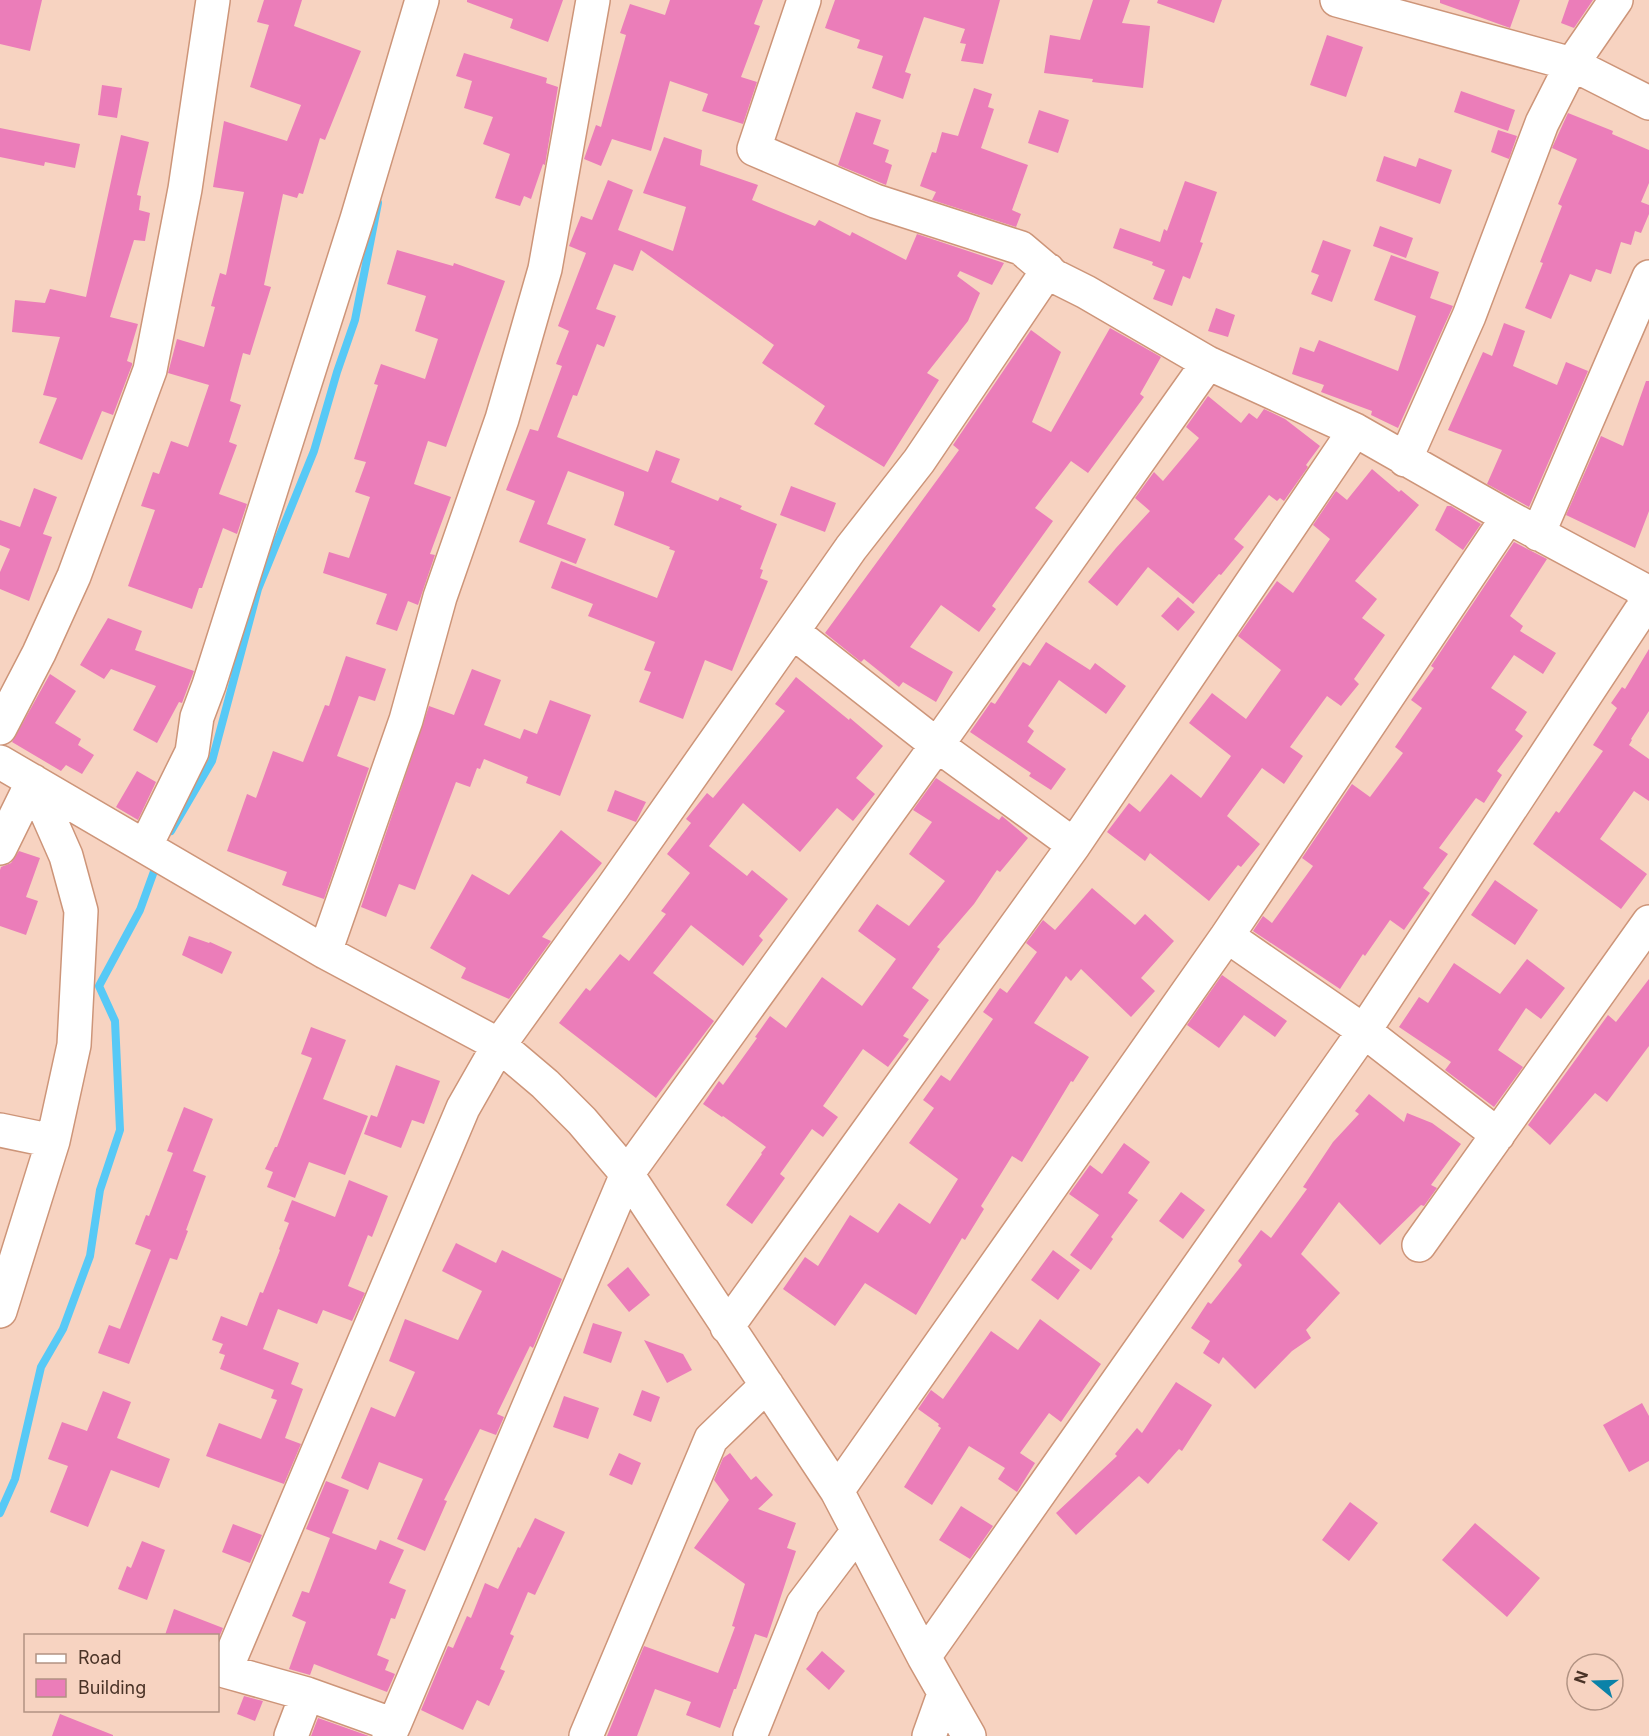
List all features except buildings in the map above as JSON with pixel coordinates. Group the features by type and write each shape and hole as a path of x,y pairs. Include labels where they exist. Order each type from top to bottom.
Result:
{"street":[{"path":"0,728 39,654 74,576 150,370 185,189 213,0"},
{"path":"146,846 192,752 197,717 357,219 422,0"},
{"path":"325,952 406,720 440,597 502,419 545,269 593,0"},
{"path":"804,0 754,149 875,201 1021,248 1054,276 1086,292 1208,363 1355,430 1508,518 1640,588 1647,606 1364,1031 924,1656"},
{"path":"1337,0 1572,64 1649,103"},
{"path":"1406,460 1469,316 1542,123 1572,64 1616,0"},
{"path":"1048,270 919,461 851,548 794,632 499,1045 463,1108 225,1671 307,1694 392,1730 627,1174 937,745 1208,363"},
{"path":"1538,534 1649,277"},
{"path":"727,1327 1074,845 1355,430"},
{"path":"837,1491 1227,936 1508,518"},
{"path":"794,632 937,745 1074,845"},
{"path":"0,762 325,952 499,1045 553,1092 582,1121 627,1174 837,1491 944,1694 969,1736"},
{"path":"0,848 33,781"},
{"path":"0,1311 53,1141 74,1045 81,911 66,856 33,781"},
{"path":"1419,1245 1649,922"},
{"path":"1227,936 1364,1031 1498,1135"},
{"path":"0,1130 53,1141"},
{"path":"586,1736 711,1439 767,1385"},
{"path":"750,1736 803,1604 858,1532"},
{"path":"291,1736 307,1694"},
{"path":"929,1736 944,1694"}],"waterway":[{"path":"171,831 212,761 258,589 314,451 355,320 378,203"},
{"path":"0,1513 15,1479 41,1367 63,1329 90,1256 100,1190 120,1130 115,1021 99,986 140,910 157,863"}]}
